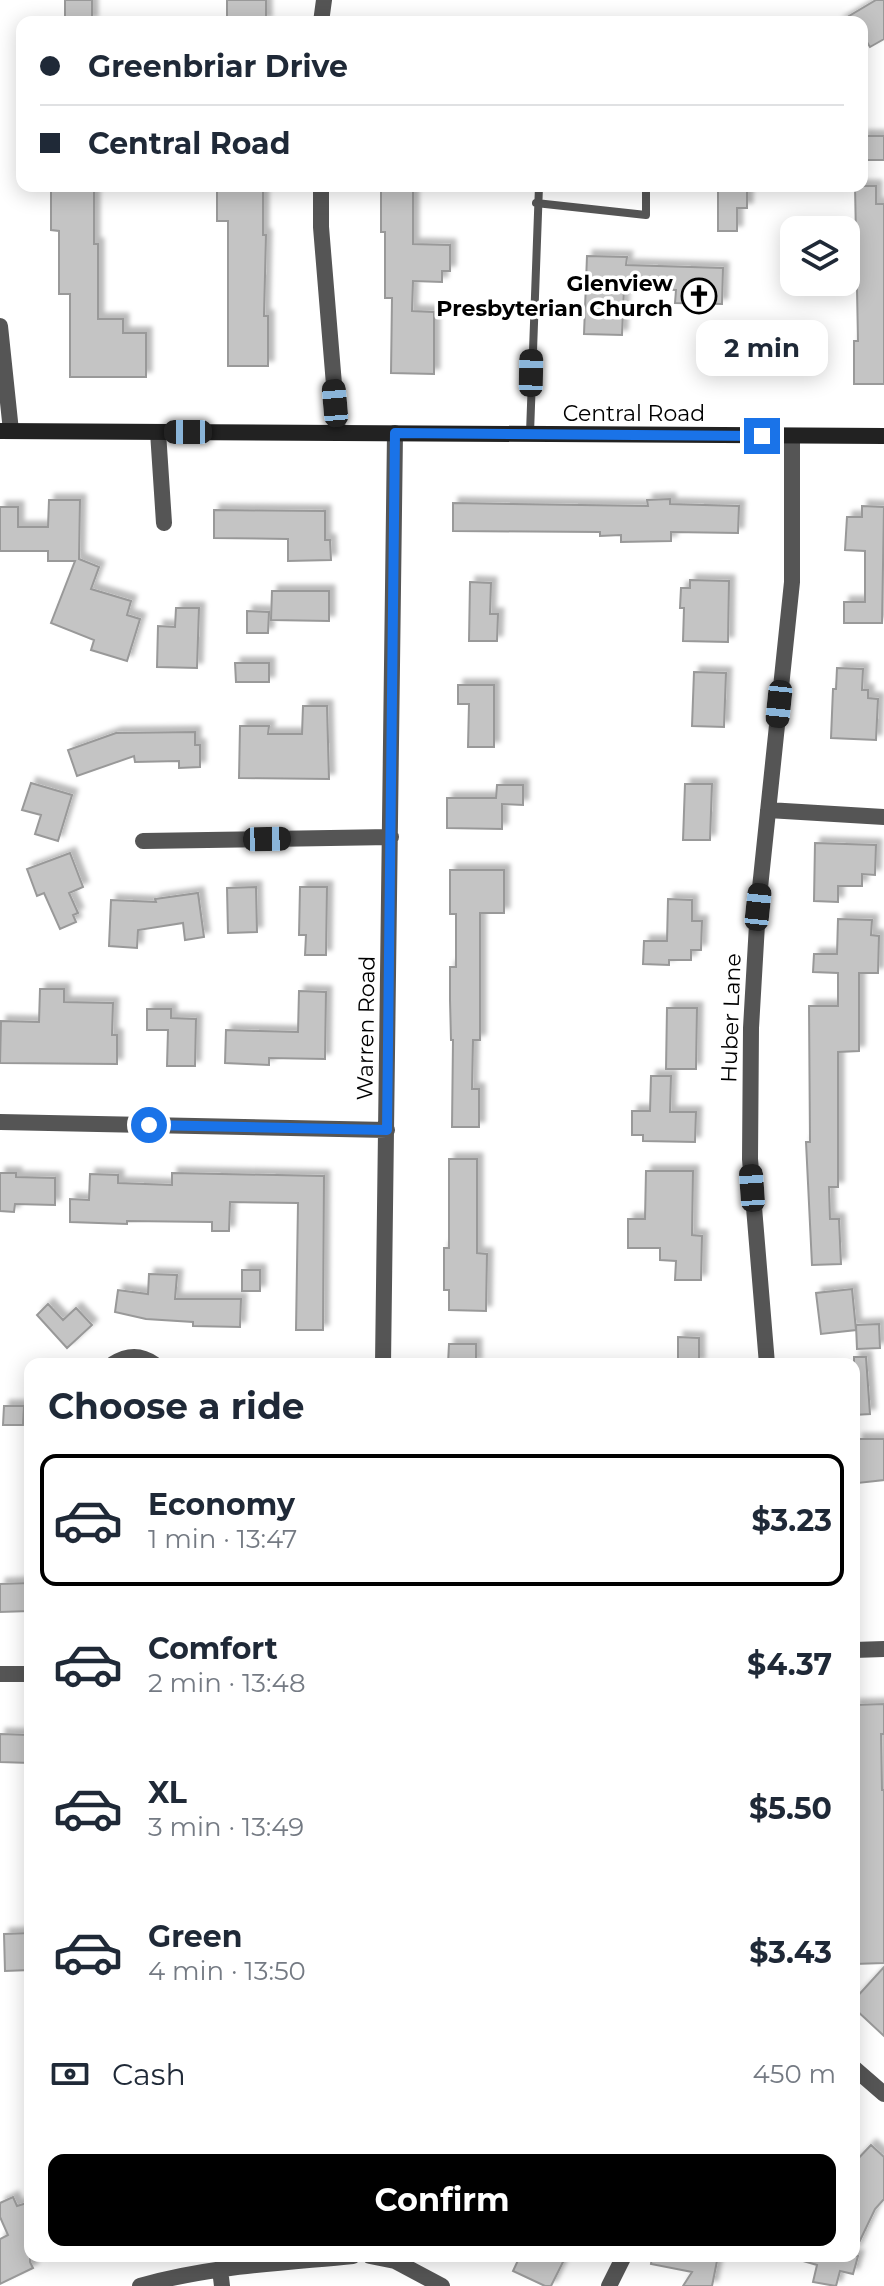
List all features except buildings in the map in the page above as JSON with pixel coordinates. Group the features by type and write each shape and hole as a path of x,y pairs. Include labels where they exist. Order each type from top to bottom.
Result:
{"main road":[{"name":"Central Road","path":"5,431 884,436"}],"street":[{"path":"321,192 321,227 338,433"},
{"path":"0,326 5,431"},
{"path":"158,432 164,523"},
{"name":"Warren Road","path":"383,1358 395,433"},
{"name":"Huber Lane","path":"766,1358 750,1144 751,1013 758,907 792,582 792,436"},
{"path":"768,810 884,817"},
{"path":"143,841 391,837"},
{"path":"0,1122 387,1130"},
{"path":"860,1650 884,1649"},
{"path":"0,1674 24,1674"},
{"path":"860,2073 884,2094"},
{"path":"140,2286 169,2278 221,2278 317,2262"},
{"path":"397,2262 442,2286"},
{"path":"609,2286 621,2262"}],"lane":[{"path":"530,434 538,192"},
{"path":"536,203 646,215 646,192"}],"place":[{"name":"Glenview Presbyterian Church","path":"699,296"}],"route":[{"path":"149,1125 387,1130 395,433 762,436"}]}
